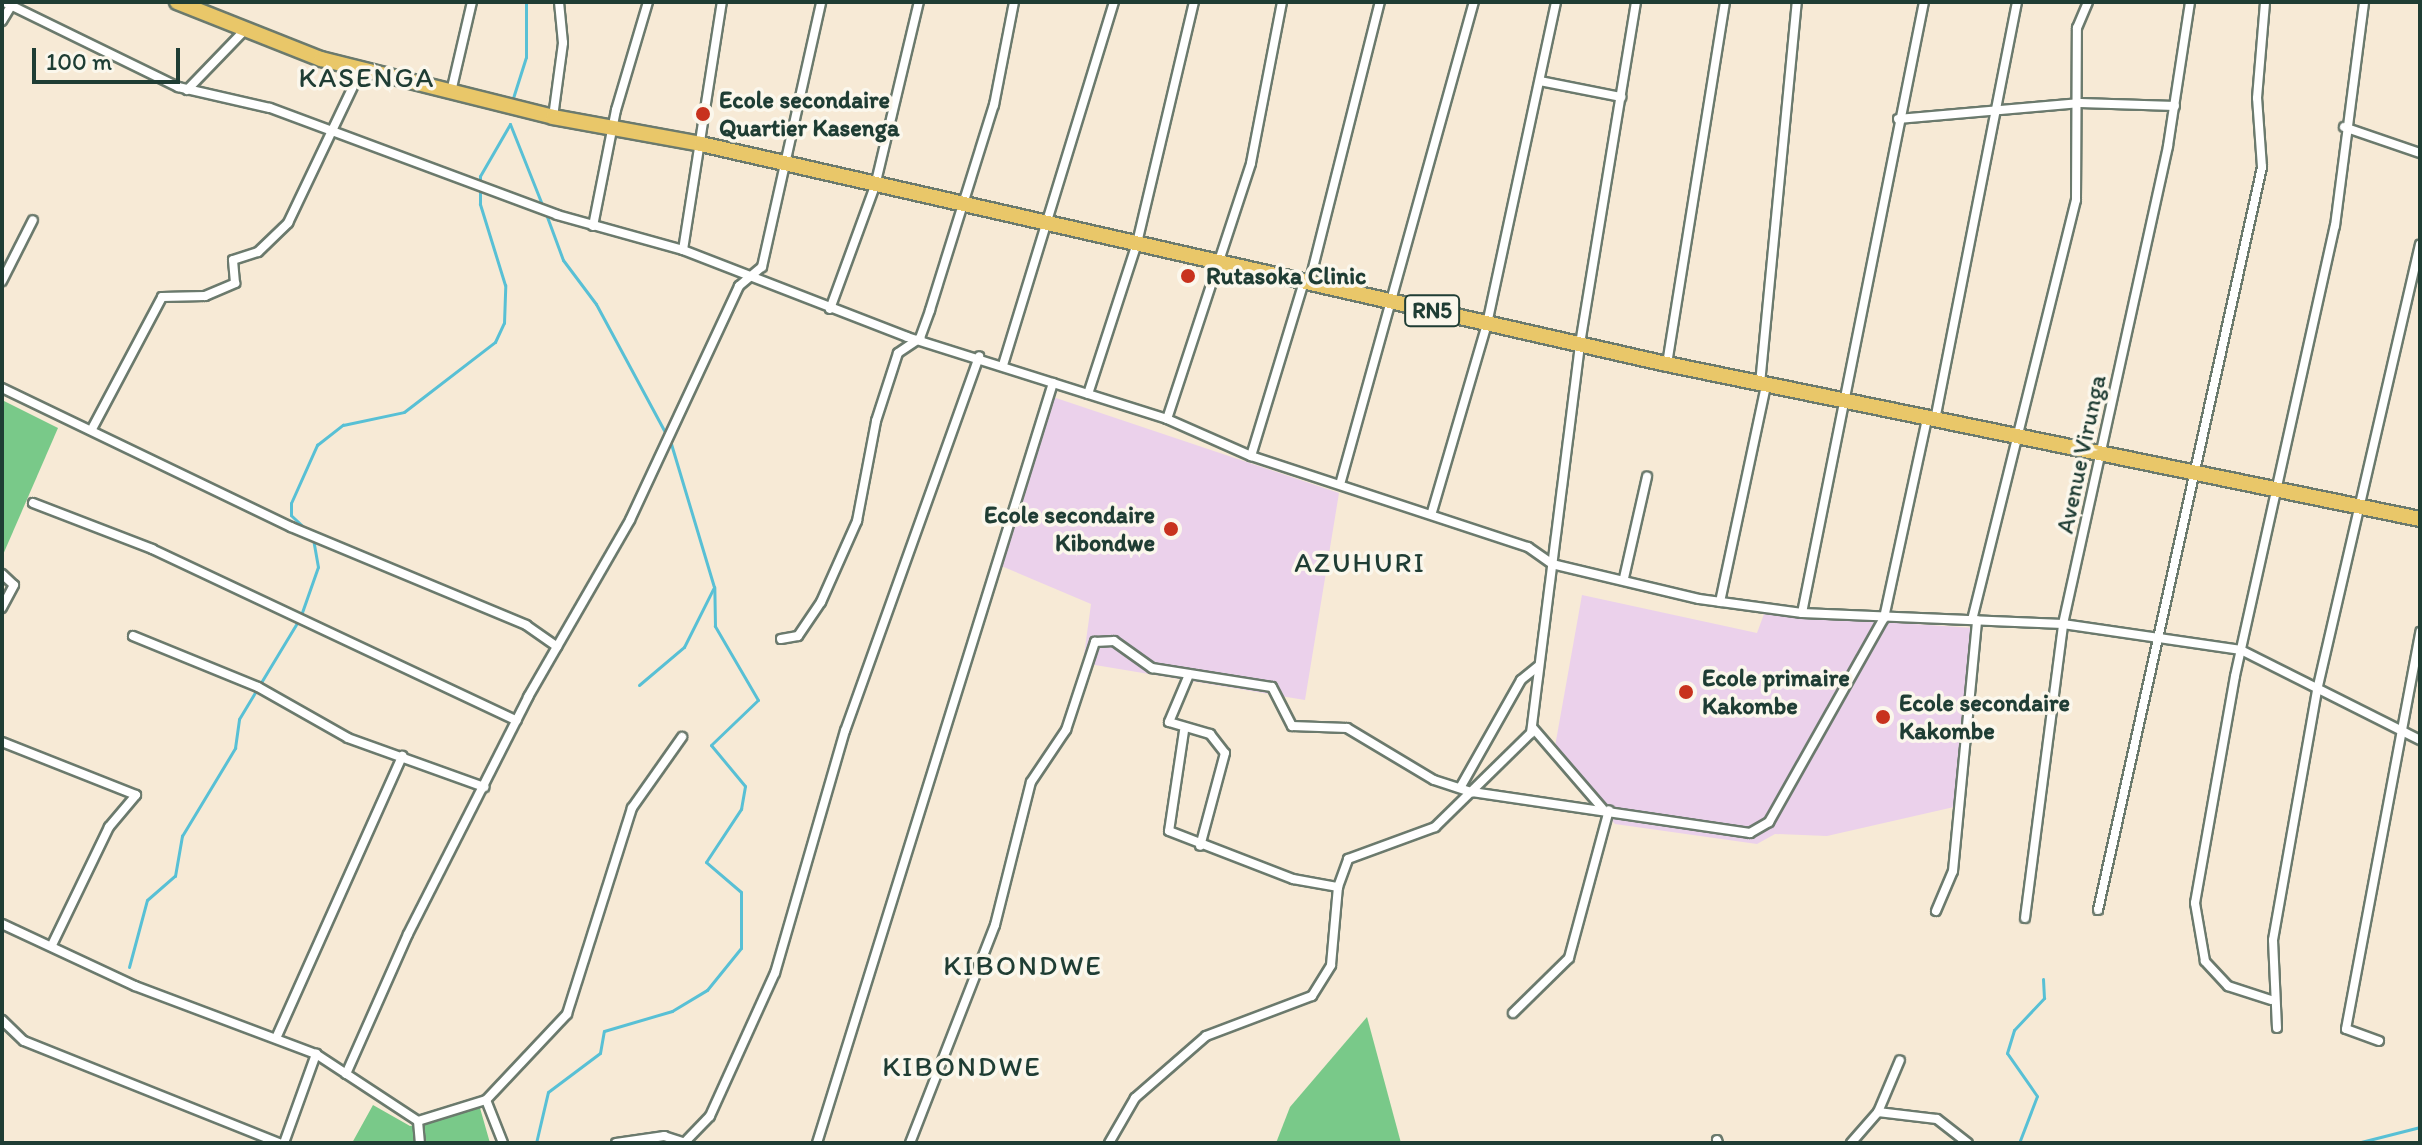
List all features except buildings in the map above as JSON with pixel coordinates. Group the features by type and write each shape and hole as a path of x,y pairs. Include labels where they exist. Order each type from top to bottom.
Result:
{"highway":[{"name":"RN5","path":"177,2 245,30 361,70 553,117 701,144 790,167 1667,364 2019,439 2420,519"}],"street":[{"path":"451,93 472,2"},
{"path":"553,117 563,43 559,2"},
{"path":"593,226 613,128 648,2"},
{"path":"683,250 722,2"},
{"path":"346,1074 517,721 630,520 661,443 675,427 739,286 762,267 790,167 821,2"},
{"path":"830,309 875,186 919,2"},
{"path":"781,639 798,636 836,577 898,353 920,338 964,206 1014,2"},
{"path":"1003,365 1052,224 1114,2"},
{"path":"1088,394 1137,243 1194,2"},
{"path":"1167,419 1223,263 1282,2"},
{"path":"1251,456 1306,283 1380,2"},
{"path":"1341,481 1393,303 1474,2"},
{"path":"1432,512 1487,324 1556,2"},
{"path":"1109,1143 1135,1098 1206,1036 1312,996 1331,965 1338,887 1348,859 1435,827 1533,728 1537,667 1580,344 1636,2"},
{"path":"1667,364 1725,2"},
{"path":"1720,602 1763,384 1797,2"},
{"path":"1802,613 1839,400 1924,2"},
{"path":"910,1143 995,925 1031,782 1066,730 1095,642 1114,641 1152,668 1188,677 1272,687 1292,726 1347,728 1414,770 1472,792 1605,809 1750,833 1769,822 1884,618 1931,420 2017,2"},
{"path":"1936,911 1953,871 1974,620 2076,200 2080,103 2077,28 2088,2"},
{"name":"Avenue Virunga","path":"2025,918 2063,624 2102,455 2175,106 2190,2"},
{"path":"2098,910 2191,472 2262,167 2257,98 2265,2"},
{"path":"2271,1000 2220,980 2195,931 2241,650 2335,226 2344,127 2363,50 2364,2"},
{"path":"2,21 7,4 187,90 270,108 336,135 593,226 683,250 830,309 1167,419 1251,456 1341,481 1432,512 1528,547 1552,564 1720,602 1802,613 2063,624 2241,650 2318,686 2420,740"},
{"path":"187,90 245,30"},
{"path":"93,427 162,297 205,296 235,283 233,260 258,252 288,223 336,135 361,70"},
{"path":"1540,81 1621,97"},
{"path":"1898,119 2080,103 2175,106"},
{"path":"2344,127 2420,153"},
{"path":"2,281 33,220"},
{"path":"2277,1028 2271,1000 2273,940 2318,686 2420,245"},
{"path":"616,1143 641,1140 685,1143 710,1116 775,973 845,731 979,356"},
{"path":"817,1143 1053,383"},
{"path":"2,388 93,427 291,527 526,625 557,647"},
{"path":"1624,578 1647,477"},
{"path":"33,503 152,549 517,721"},
{"path":"2,574 14,585 2,608"},
{"path":"2379,1041 2346,1029 2398,728 2420,632"},
{"path":"133,636 402,756 484,787"},
{"path":"1460,788 1521,680 1537,667"},
{"path":"1188,677 1168,715 1184,731 1210,734 1225,753 1200,846"},
{"path":"1533,728 1605,809"},
{"path":"1184,731 1167,829 1200,846 1310,885 1338,887"},
{"path":"418,1121 486,1100 567,1014 632,808 682,737"},
{"path":"2,742 136,795 109,827 52,945"},
{"path":"277,1036 402,756"},
{"path":"1513,1013 1569,958 1605,809"},
{"path":"2,924 135,986 277,1036 316,1054 418,1121"},
{"path":"2,1020 24,1041 282,1143 316,1054"},
{"path":"1851,1143 1878,1112 1900,1060"},
{"path":"486,1100 503,1143"},
{"path":"1878,1112 1937,1119 1968,1143"},
{"path":"418,1121 420,1143"}],"shaded area":[{"name":"Ecole secondaire Kibondwe","path":"1050,396 1339,493 1305,700 1083,663 1091,604 999,565"},
{"name":"Ecole primaire Kakombe","path":"1582,595 1757,633 1764,614 1974,628 1954,807 1827,836 1775,834 1757,844 1615,824 1554,752"}],"green space":[{"path":"2,400 58,428 2,557"},
{"path":"1367,1017 1401,1143 1276,1143 1290,1107"},
{"path":"373,1105 410,1126 480,1108 490,1143 352,1143"}],"waterway":[{"path":"513,98 526,57 526,2"},
{"path":"510,124 543,207"},
{"path":"310,533 291,515 291,503 317,445 343,425 404,412 495,342 504,323 505,285 480,204 480,176 510,124"},
{"path":"546,214 563,260 596,304 666,434"},
{"path":"536,1143 548,1092 600,1053 604,1031 672,1011 707,990 741,948 741,892 706,862 741,809 745,786 711,745 758,700 715,626 714,587 670,440"},
{"path":"129,967 147,900 175,876 182,836 235,748 239,719 300,618 318,567 313,540"},
{"path":"639,685 684,647 713,589"},
{"path":"2019,1143 2037,1096 2007,1053 2014,1030 2044,998 2043,979"},
{"path":"2357,1143 2420,1127"}],"place":[{"name":"Ecole secondaire Quartier Kasenga","path":"703,114"},
{"name":"Rutasoka Clinic","path":"1188,276"},
{"name":"Ecole secondaire Kibondwe","path":"1171,529"},
{"name":"Ecole primaire Kakombe","path":"1686,692"},
{"name":"Ecole secondaire Kakombe","path":"1883,717"}],"district":[{"name":"KASENGA","path":"367,77"},
{"name":"AZUHURI","path":"1360,562"},
{"name":"KIBONDWE","path":"1023,965"},
{"name":"KIBONDWE","path":"962,1066"}]}
